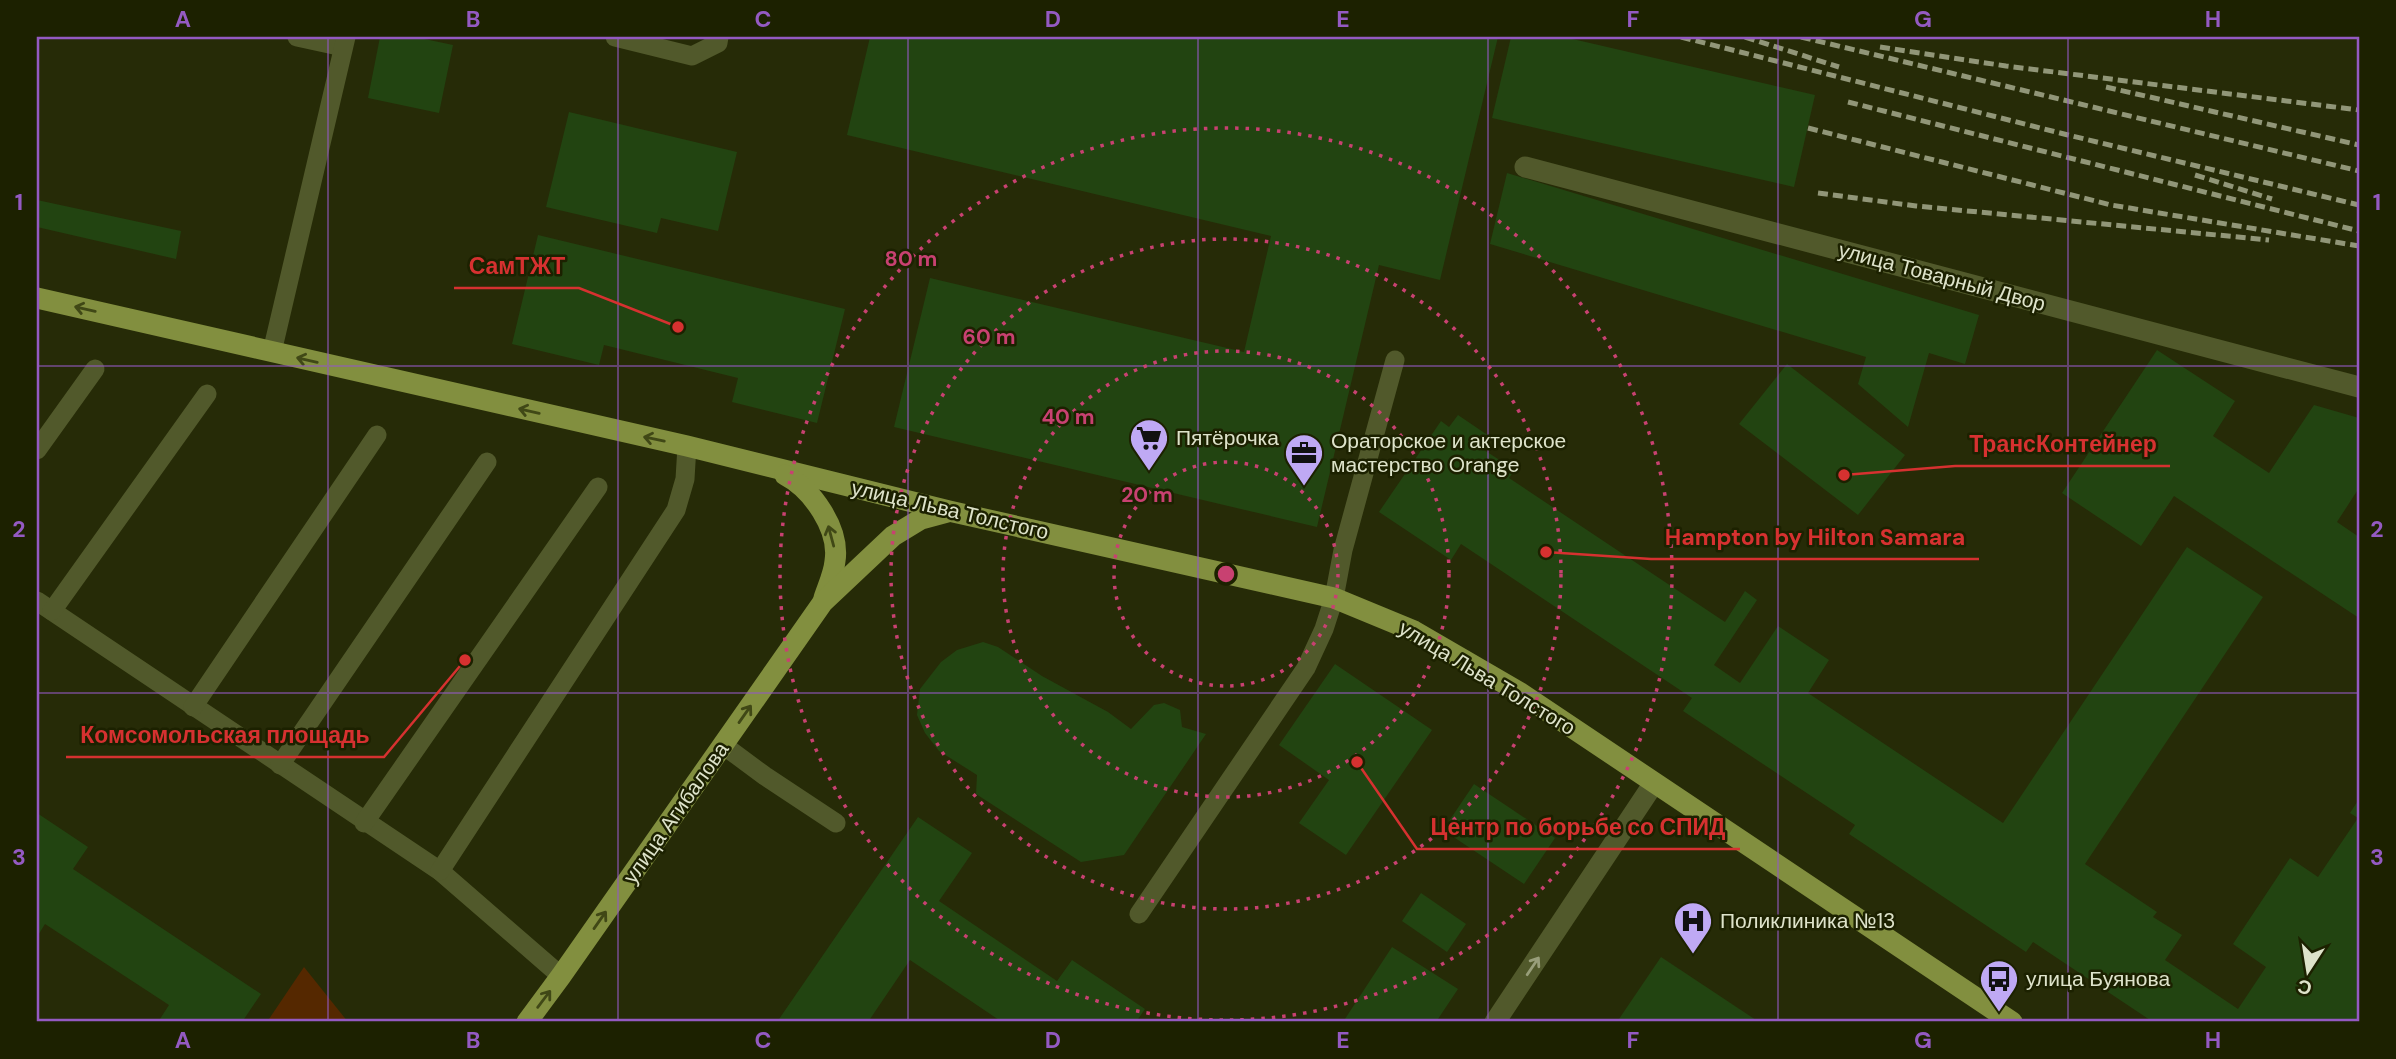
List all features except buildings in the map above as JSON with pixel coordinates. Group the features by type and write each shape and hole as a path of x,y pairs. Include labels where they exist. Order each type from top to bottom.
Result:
{"main road":[{"path":"37,298 768,466 799,483 817,503 832,534 836,559 823,601"},
{"name":"улица Льва Толстого","path":"768,466 949,511 1334,598 1415,631 1519,692 2012,1022"},
{"path":"823,601 892,536 921,519 949,511"},
{"name":"улица Агибалова","path":"527,1022 823,601"}],"street":[{"name":"улица Товарный Двор","path":"1525,167 2359,387"},
{"path":"1495,1022 1654,783"}],"lane":[{"path":"272,352 344,42 297,37"},
{"path":"615,37 692,56 718,43 719,37"},
{"path":"1139,914 1306,668 1324,629 1334,598 1343,550 1395,360"},
{"path":"37,450 95,369"},
{"path":"207,394 44,606 364,823 440,871 561,976"},
{"path":"194,707 377,435"},
{"path":"440,871 676,510 685,479 687,446"},
{"path":"280,765 486,462"},
{"path":"364,823 598,487"},
{"path":"723,745 836,823"}],"shaded area":[{"path":"304,967 348,1022 267,1022"}],"railway":[{"path":"1681,37 2359,205"},
{"path":"1745,37 1839,67"},
{"path":"1801,37 2359,171"},
{"path":"1880,47 2006,66 2359,110"},
{"path":"2106,87 2359,145"},
{"path":"1848,102 2359,231"},
{"path":"1808,128 2111,205 2359,246"},
{"path":"2195,175 2272,199"},
{"path":"1818,193 1916,206 2269,240"}],"place":[{"name":"СамТЖТ","path":"678,327"},
{"name":"Пятёрочка","path":"1149,472"},
{"name":"ТрансКонтейнер","path":"1844,475"},
{"name":"Ораторское и актерское мастерство Orange","path":"1304,487"},
{"name":"Hampton by Hilton Samara","path":"1546,552"},
{"name":"Комсомольская площадь","path":"465,660"},
{"name":"Центр по борьбе со СПИД","path":"1357,762"},
{"name":"Поликлиника №13","path":"1693,955"},
{"name":"улица Буянова","path":"1999,1013"}]}
